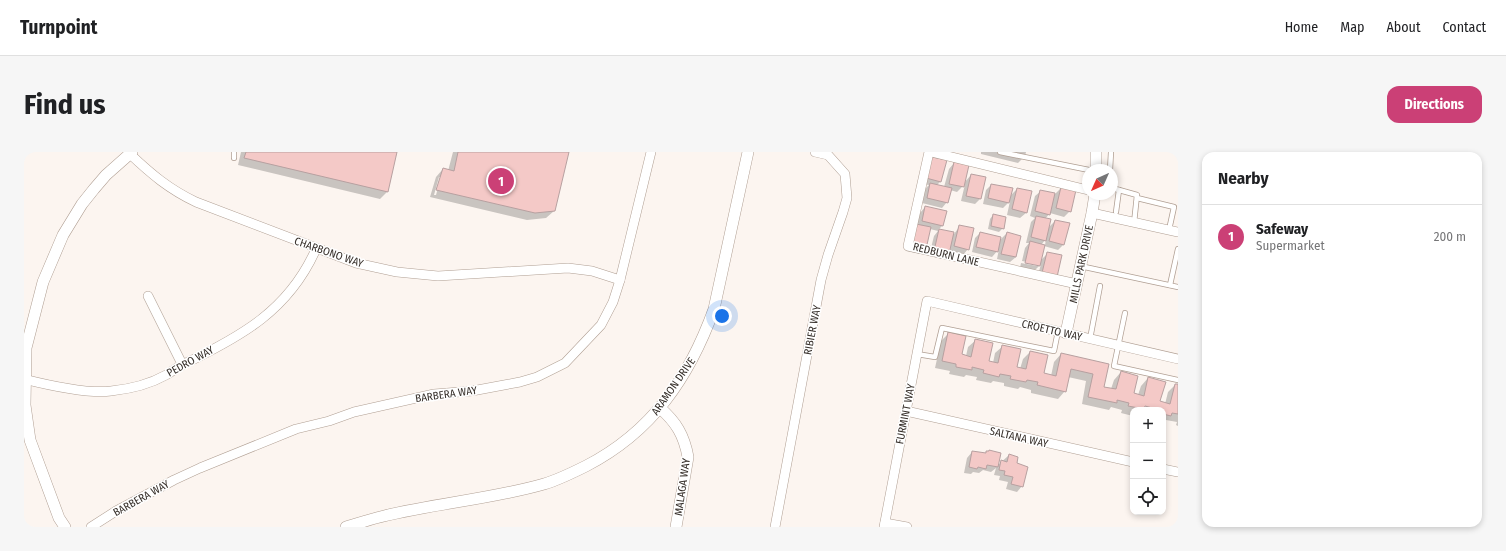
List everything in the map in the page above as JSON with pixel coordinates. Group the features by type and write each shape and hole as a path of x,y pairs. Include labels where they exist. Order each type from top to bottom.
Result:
{"street":[{"name":"BARBERA WAY","path":"91,527 116,511 194,471 296,430 354,412 434,394 472,391 520,382 537,377 565,363 601,325 613,302 620,280 650,152"},
{"name":"ARAMON DRIVE","path":"346,527 383,516 518,491 546,484 603,457 635,434 660,408 694,358 705,334 714,309 748,152"},
{"name":"RIBIER WAY","path":"775,527 821,280 847,198 845,174 828,155 815,152"},
{"name":"REDBURN LANE","path":"1077,284 908,246 930,152 1082,189"},
{"path":"1096,152 1096,164"},
{"name":"CHARBONO WAY","path":"131,153 151,174 178,194 316,249 356,263 418,274 470,275 568,268 592,271 620,280"},
{"path":"65,527 59,518 30,440 25,405 26,348 43,282 59,242 72,219 94,189 106,175 131,153"},
{"name":"MILLS PARK DRIVE","path":"1062,332 1077,284 1094,200"},
{"path":"1092,213 1174,231"},
{"name":"PEDRO WAY","path":"25,380 97,392 111,391 146,383 166,375 182,364 204,355 253,326 273,310 291,292 301,278 316,249"},
{"path":"148,296 182,364"},
{"name":"CROETTO WAY","path":"927,301 1178,359"},
{"name":"FURMINT WAY","path":"884,525 927,301"},
{"name":"MALAGA WAY","path":"660,408 677,426 688,457 676,527"},
{"name":"SALTANA WAY","path":"906,411 1130,461"},
{"path":"1166,470 1178,472"},
{"path":"884,525 907,527"}],"lane":[{"path":"234,152 234,158"},
{"path":"1000,152 1082,169"},
{"path":"1110,152 1110,164"},
{"path":"1116,212 1119,190 1137,194 1134,223"},
{"path":"1137,198 1174,207 1174,231"},
{"path":"1170,285 1178,250"},
{"path":"1080,266 1178,287"},
{"path":"1090,339 1100,286"},
{"path":"1125,313 1114,366 1178,380"},
{"path":"917,354 935,357 942,328 1054,351 1062,332"}],"building":[{"path":"246,152 397,152 388,192 244,158"},
{"path":"458,152 569,152 555,211 535,213 436,190 443,168 454,171"},
{"path":"932,157 947,160 941,182 926,178"},
{"path":"954,162 969,165 964,187 949,184"},
{"path":"971,174 986,177 981,199 966,196"},
{"path":"930,183 952,188 948,203 927,198"},
{"path":"991,184 1013,188 1009,203 988,198"},
{"path":"1061,187 1076,190 1071,212 1056,208"},
{"path":"1017,188 1032,191 1027,213 1012,209"},
{"path":"1040,190 1055,193 1050,215 1035,211"},
{"path":"925,206 947,211 943,226 922,221"},
{"path":"993,214 1006,217 1004,229 991,226"},
{"path":"1036,216 1051,219 1046,241 1031,237"},
{"path":"1055,220 1070,223 1064,245 1049,241"},
{"path":"916,224 931,227 926,249 911,245"},
{"path":"959,225 974,228 969,250 954,246"},
{"path":"939,229 954,232 949,254 934,251"},
{"path":"980,232 1001,237 998,252 976,247"},
{"path":"1007,232 1021,236 1016,257 1001,254"},
{"path":"1030,241 1045,245 1040,266 1025,263"},
{"path":"1047,252 1062,255 1057,277 1042,273"},
{"path":"948,332 966,336 962,354 971,357 975,339 993,343 989,361 998,363 1002,345 1021,349 1017,367 1026,369 1030,351 1048,355 1044,373 1056,376 1061,353 1109,364 1104,387 1116,389 1121,371 1138,376 1134,393 1144,396 1148,377 1166,382 1160,401 1170,404 1175,384 1178,384 1178,414 1172,413 1171,416 1166,415 1166,407 1133,407 1128,406 1129,403 1117,400 1117,403 1088,397 1093,374 1071,369 1066,392 1037,385 1038,382 1027,380 1026,382 1010,379 1011,376 1000,374 999,377 983,373 984,370 972,367 972,370 956,367 956,364 942,361"},
{"path":"989,450 1001,453 998,467 987,465 986,469 978,467 977,469 969,467 972,451 986,453 986,451"},
{"path":"1009,454 1018,457 1017,463 1028,467 1023,487 1011,484 1013,477 1004,475 1005,471 999,470 1001,460 1007,462"}],"place":[{"name":"Safeway","path":"501,181"}]}
